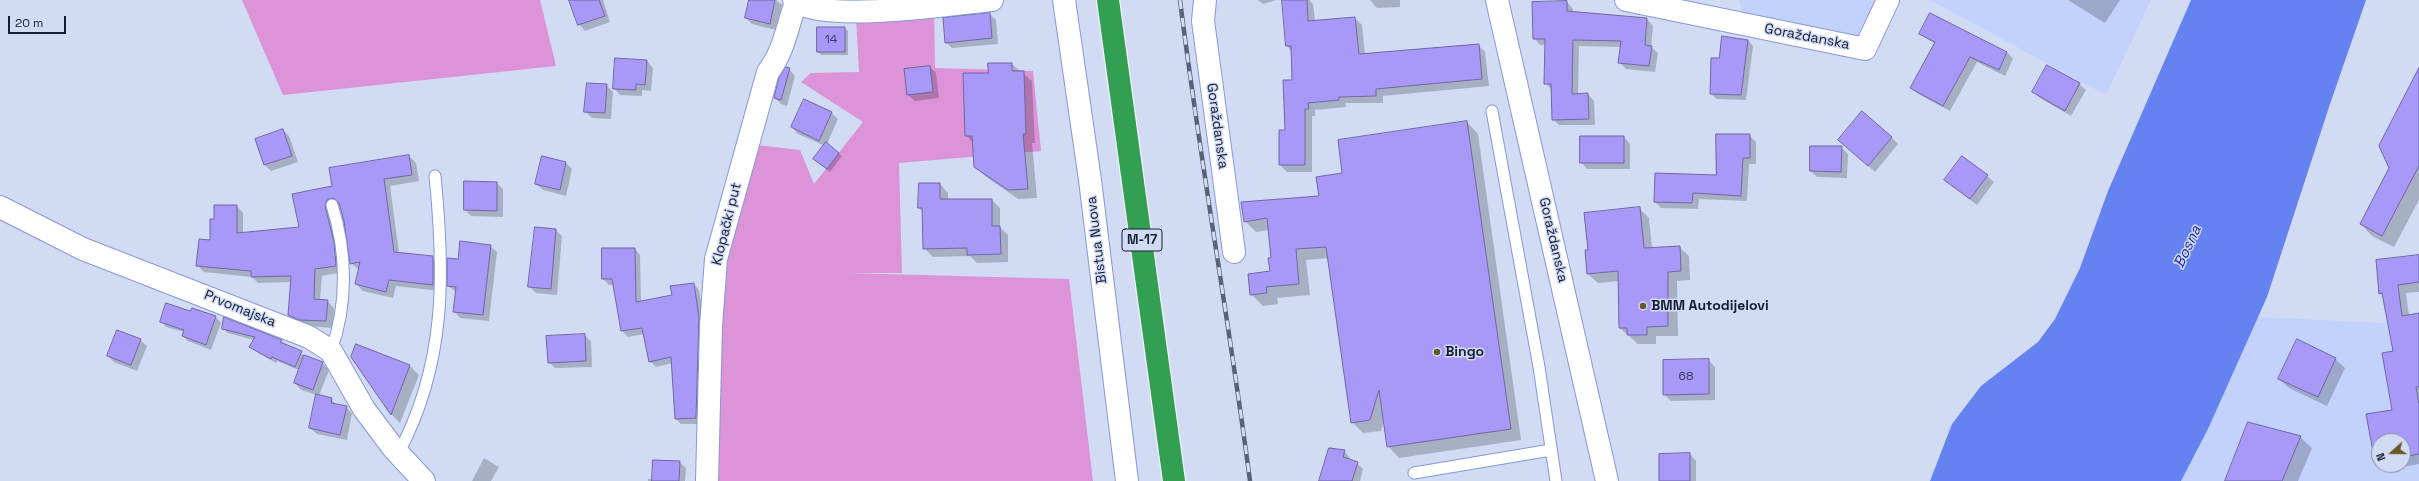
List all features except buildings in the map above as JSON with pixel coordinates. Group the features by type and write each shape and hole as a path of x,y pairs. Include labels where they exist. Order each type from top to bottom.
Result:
{"highway":[{"name":"M-17","path":"1108,0 1174,481"}],"street":[{"path":"796,1 809,8 845,11 918,8 992,0"},
{"name":"Bistua Nuova","path":"1064,0 1090,180 1127,481"},
{"name":"Goraždanska","path":"1205,0 1203,21 1234,252"},
{"name":"Goraždanska","path":"1497,0 1607,481"},
{"name":"Goraždanska","path":"1626,0 1865,49 1888,0"},
{"name":"Klopački put","path":"707,481 711,326 716,259 768,72 778,60 787,37 796,1"},
{"name":"Prvomajska","path":"0,207 83,249 256,315 309,337 331,351 364,409 398,454 424,481"}],"lane":[{"path":"1492,111 1539,367 1556,481"},
{"path":"398,454 414,425 426,387 439,315 442,269 435,176"},
{"path":"331,351 337,334 344,267 340,231 332,205"},
{"path":"1414,473 1551,450"}],"shaded area":[{"path":"242,0 540,0 556,66 283,95"},
{"path":"1739,0 1878,0 1860,43 1743,18"},
{"path":"1930,0 2151,0 2106,95"},
{"path":"934,9 935,68 1033,71 1041,151 899,163 902,273 847,273 1069,279 1093,481 710,481 723,270 748,144 800,150 814,184 863,122 801,82 811,73 859,72 856,18"},
{"path":"2258,317 2402,324 2419,416 2419,481 2181,481 2208,429"}],"water":[{"name":"Bosna","path":"2191,0 2366,0 2329,107 2267,297 2208,429 2181,481 1930,481 1952,424 1981,386 2038,342 2055,319 2080,268 2108,191"}],"railway":[{"path":"1180,0 1196,120 1250,481"}],"place":[{"name":"BMM Autodijelovi","path":"1643,306"},
{"name":"Bingo","path":"1437,352"}]}
